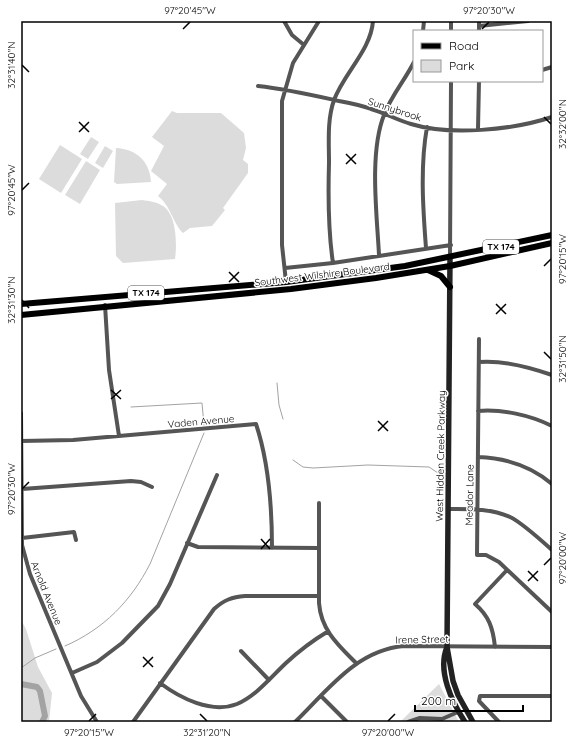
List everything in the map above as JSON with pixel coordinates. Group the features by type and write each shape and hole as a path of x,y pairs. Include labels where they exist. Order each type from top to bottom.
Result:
{"main road":[{"name":"Southwest Wilshire Boulevard","path":"21,304 286,282 405,266 450,258 552,235"},
{"name":"Southwest Wilshire Boulevard","path":"21,315 299,288 376,278 450,266 552,243"},
{"name":"West Hidden Creek Parkway","path":"450,258 447,647 452,675 458,695 473,722"},
{"path":"426,270 441,276 450,287"},
{"path":"299,288 302,284 324,281 330,276"},
{"path":"220,288 221,296"},
{"name":"West Hidden Creek Parkway","path":"447,647 444,655 445,672 451,698 465,722"}],"street":[{"path":"284,21 292,35 304,45"},
{"path":"286,282 282,245 280,166 282,101 284,89 294,63 319,21"},
{"path":"333,263 329,236 329,122 334,100 367,41 374,21"},
{"path":"479,23 528,21"},
{"path":"379,255 376,212 377,144 384,114 413,64"},
{"path":"450,258 451,82"},
{"path":"478,129 479,82"},
{"name":"Sunnybrook","path":"258,86 284,89 371,108 412,124 427,127 478,129 515,126 552,117"},
{"path":"426,248 424,142 427,127"},
{"path":"285,268 333,263 451,244"},
{"path":"105,306 109,370 119,436"},
{"name":"Meador Lane","path":"479,339 476,508 477,555 494,558 552,612"},
{"path":"479,362 488,361 511,364 552,375"},
{"path":"478,411 493,410 524,416 552,426"},
{"name":"Arnold Avenue","path":"21,413 22,545 30,574 87,708 97,722"},
{"name":"Vaden Avenue","path":"21,442 73,440 256,424 263,445 271,500 272,548"},
{"path":"478,457 499,458 516,463 537,473 552,484"},
{"path":"72,673 97,662 122,643 158,606 217,475"},
{"path":"22,489 130,481 141,482 152,487"},
{"path":"319,504 320,616 327,632 356,663"},
{"path":"448,509 476,508 512,517 552,550"},
{"path":"22,536 74,532 76,540"},
{"path":"187,543 198,547 319,548"},
{"path":"495,647 492,625 475,604 507,570"},
{"path":"134,722 214,609 222,602 233,597 245,596 319,596"},
{"path":"160,684 184,698 214,706 236,704 246,699 269,680 303,647 327,632"},
{"name":"Irene Street","path":"295,722 356,663 376,652 395,647 552,648"},
{"path":"241,651 269,680"},
{"path":"321,696 346,722"},
{"path":"499,722 481,704 479,698 482,696 552,696"},
{"path":"408,722 420,718 442,719 458,712"}],"green space":[{"path":"172,111 177,113 221,113 244,133 246,148 243,160 248,164 248,173 223,208 225,210 212,226 190,228 183,233 176,224 166,204 158,196 167,184 151,171 164,146 152,137"},
{"path":"91,137 99,142 88,159 80,154"},
{"path":"60,145 82,159 61,193 39,179"},
{"path":"105,146 113,151 103,168 95,163"},
{"path":"116,148 130,151 141,158 148,168 151,182 117,184 114,182"},
{"path":"86,161 100,170 80,204 65,195"},
{"path":"142,200 161,205 168,210 173,223 176,238 175,259 123,263 116,256 115,203"},
{"path":"21,620 26,629 38,667 52,693 49,722 21,722"},
{"path":"439,684 459,722 400,722"}],"waterway":[{"path":"277,383 279,405 283,419"},
{"path":"131,407 202,403 204,425"},
{"path":"65,646 79,639 104,622 125,602 134,590 150,564 204,433"},
{"path":"293,460 303,467 313,468 368,465 429,467 441,475"},
{"path":"21,668 35,658 56,649"},
{"path":"21,684 37,687 40,691 45,716 42,722"}]}
